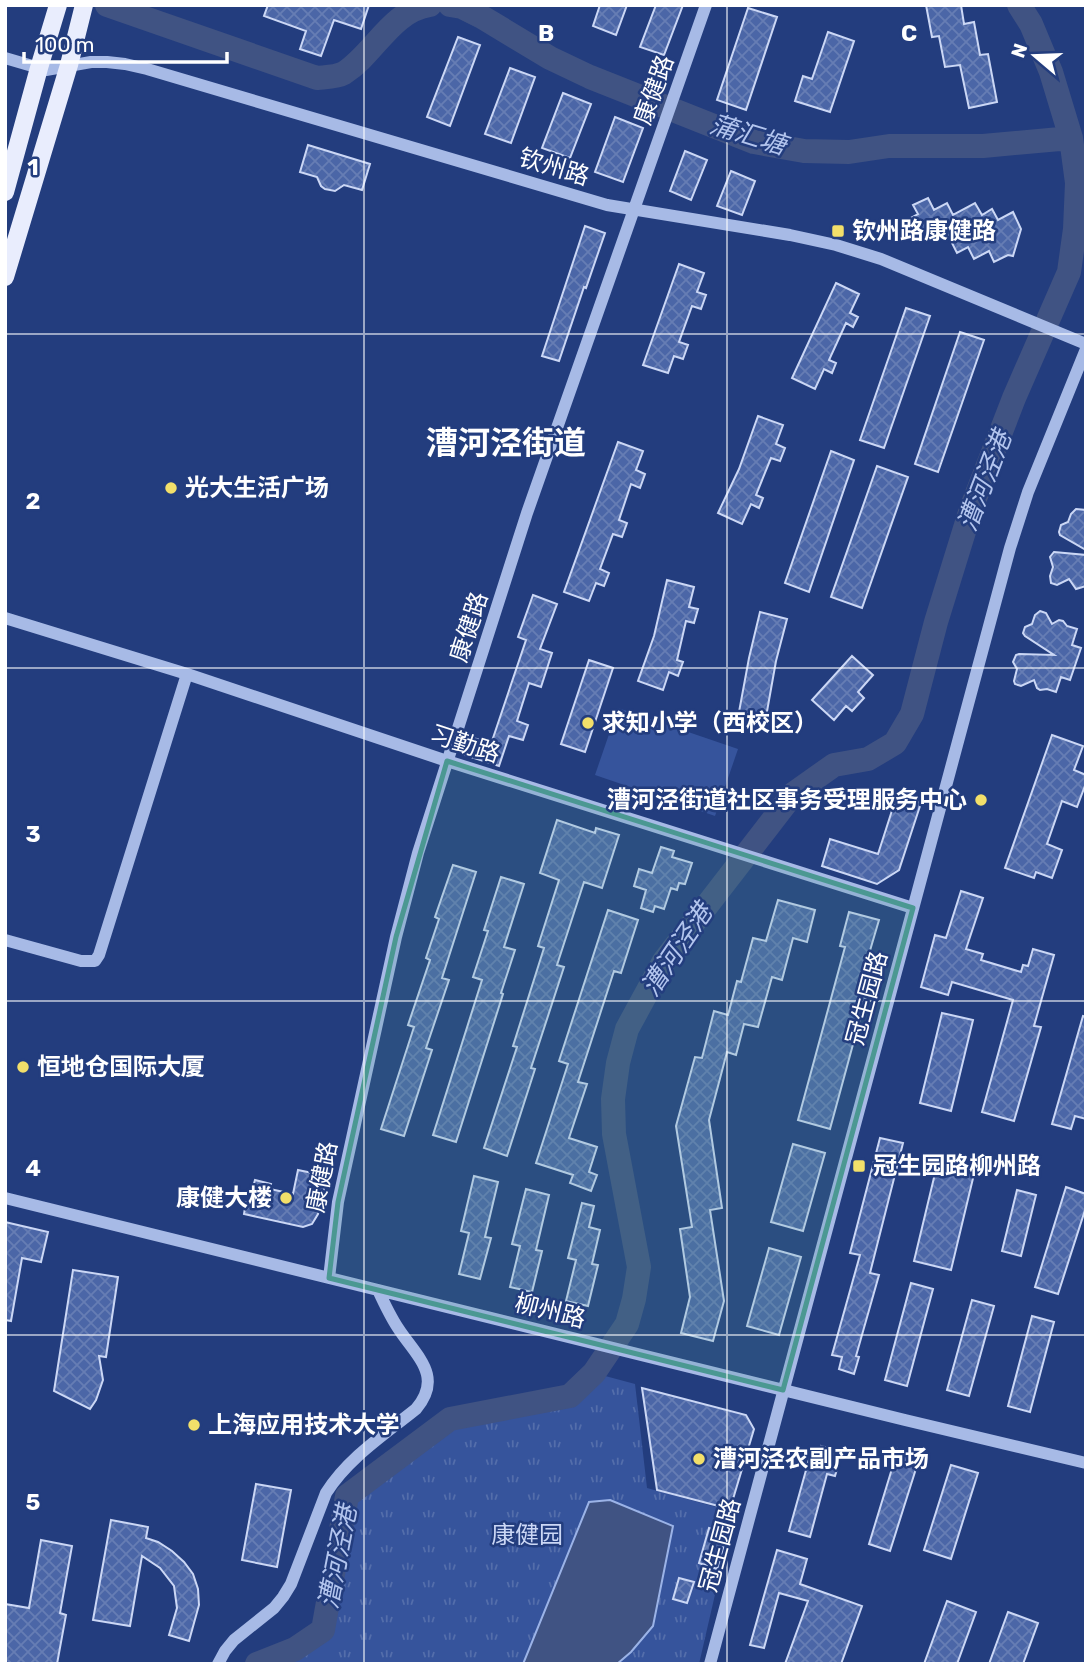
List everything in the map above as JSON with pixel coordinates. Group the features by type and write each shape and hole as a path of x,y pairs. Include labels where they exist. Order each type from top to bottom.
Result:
{"main road":[{"path":"5,192 58,5"},
{"path":"5,277 69,65 84,5"}],"street":[{"name":"康健路","path":"328,1278 338,1202 393,948 418,853 527,513 706,5"},
{"name":"钦州路","path":"5,58 46,70 107,62 125,64 607,205 689,217 836,245 881,259 1086,346"},
{"name":"冠生园路","path":"710,1664 1019,517 1086,346"},
{"name":"习勤路","path":"5,618 913,908"},
{"path":"5,940 81,961 95,961 100,956 187,674"},
{"name":"柳州路","path":"5,1198 1086,1463"},
{"path":"218,1664 234,1640 262,1619 284,1597 326,1493 334,1480 416,1409 428,1391 422,1359 397,1328 378,1290"}],"highlighted area":[{"path":"447,761 913,908 783,1390 329,1278 338,1202 396,937"}],"green space":[{"path":"618,708 738,749 715,816 595,775"},
{"name":"康健园","path":"594,1373 635,1384 647,1488 734,1512 699,1664 257,1664 295,1649 323,1630 347,1496 450,1419 570,1396"}],"shaded area":[{"path":"610,1500 673,1526 653,1626 617,1664 523,1664 589,1502"}],"building":[{"path":"268,5 369,5 361,29 334,20 321,56 300,49 306,31 264,16"},
{"path":"600,5 627,5 616,35 593,26"},
{"path":"656,5 683,5 664,55 640,47"},
{"path":"926,5 961,5 964,24 974,22 980,55 988,54 997,102 969,108 960,65 945,67 939,36 932,37"},
{"path":"748,8 777,17 746,110 717,100"},
{"path":"828,32 854,41 830,112 795,101 803,76 812,79"},
{"path":"458,37 480,45 450,126 427,117"},
{"path":"510,68 535,77 511,143 485,134"},
{"path":"563,93 591,104 570,158 542,148"},
{"path":"615,117 643,128 623,182 595,172"},
{"path":"308,145 370,164 362,190 344,185 335,191 325,189 317,177 300,172"},
{"path":"685,151 707,160 691,200 670,191"},
{"path":"731,171 755,181 742,215 717,206"},
{"path":"928,198 934,210 947,203 953,215 975,203 982,215 992,209 998,220 1013,212 1021,229 1013,256 1008,255 994,262 989,251 974,259 968,247 957,253 947,233 936,239 930,227 917,234 909,219 918,214 913,205"},
{"path":"585,226 605,233 559,361 542,356"},
{"path":"679,264 704,273 697,292 706,295 701,309 692,306 679,342 688,345 683,359 674,356 668,373 643,365"},
{"path":"836,283 859,294 850,313 858,317 853,327 846,323 829,360 836,363 832,373 824,369 815,389 792,378"},
{"path":"906,308 930,316 884,448 860,440"},
{"path":"960,332 984,340 938,472 915,464"},
{"path":"758,416 783,425 776,444 785,448 780,461 771,458 756,495 763,498 759,508 751,504 742,524 718,513 739,469"},
{"path":"618,442 643,451 636,470 645,474 640,488 631,484 619,520 627,523 622,537 613,534 600,569 609,573 604,586 596,583 589,601 564,592"},
{"path":"831,451 854,460 809,592 785,583"},
{"path":"877,466 908,477 862,608 831,597"},
{"path":"1076,509 1086,510 1086,550 1059,532 1061,525 1068,522"},
{"path":"1054,552 1086,555 1086,586 1076,589 1069,579 1057,585 1051,583 1053,567 1050,557"},
{"path":"667,580 694,587 689,607 698,609 694,623 686,621 677,660 683,662 678,676 669,672 663,690 638,681 654,636"},
{"path":"533,595 557,604 540,649 552,653 541,687 529,683 517,721 528,725 523,740 509,736 499,766 465,755 471,737 491,744 526,640 518,637"},
{"path":"1040,611 1046,613 1052,624 1059,620 1077,629 1072,645 1081,648 1070,680 1061,677 1056,692 1040,690 1034,680 1021,686 1014,681 1017,669 1013,662 1016,655 1054,655 1023,633"},
{"path":"760,612 787,619 766,717 739,712"},
{"path":"852,656 873,675 858,692 864,698 852,711 846,706 834,720 812,700"},
{"path":"589,660 613,668 585,752 561,744"},
{"path":"1052,735 1083,746 1074,770 1086,775 1086,783 1077,807 1062,801 1047,844 1062,850 1052,878 1036,872 1034,878 1005,868"},
{"path":"897,795 921,803 899,870 877,884 822,866 830,839 878,854"},
{"path":"557,820 595,833 596,828 619,835 602,888 584,882 557,965 564,967 531,1068 535,1069 507,1156 484,1148 517,1047 513,1046 544,948 538,946 559,880 540,873"},
{"path":"661,847 674,851 672,857 692,863 685,884 679,883 677,890 671,888 664,909 655,906 653,912 641,908 646,890 634,886 639,869 652,873"},
{"path":"453,865 476,872 442,978 449,980 426,1048 432,1050 404,1136 381,1129 414,1027 408,1025 430,960 426,958 439,919 435,917"},
{"path":"501,877 524,884 504,947 515,950 456,1142 433,1135 482,980 473,977"},
{"path":"961,891 983,898 966,949 983,954 981,960 1021,972 1023,965 1028,966 1033,949 1054,955 1034,1026 1041,1027 1014,1121 982,1112 1013,1000 952,982 948,995 921,987 935,935 946,938"},
{"path":"778,900 815,910 807,942 793,938 782,980 772,977 758,1027 744,1024 736,1055 727,1052 709,1120 722,1208 710,1210 724,1301 713,1341 681,1333 690,1297 680,1229 692,1227 676,1126 695,1057 702,1058 714,1011 728,1015 737,981 741,982 753,938 766,941"},
{"path":"608,910 638,920 621,973 614,971 578,1082 587,1084 569,1138 597,1147 589,1172 597,1175 591,1191 570,1183 573,1175 536,1163 568,1064 559,1061"},
{"path":"849,912 879,920 869,954 877,956 830,1129 798,1120 845,947 840,946"},
{"path":"942,1013 973,1020 951,1111 920,1103"},
{"path":"1083,1016 1086,1017 1086,1119 1075,1116 1071,1129 1052,1124"},
{"path":"880,1138 903,1143 870,1273 879,1275 856,1356 859,1357 854,1374 839,1369 842,1357 832,1355 860,1255 850,1253"},
{"path":"793,1144 825,1153 803,1231 771,1222"},
{"path":"938,1161 975,1170 951,1270 914,1261"},
{"name":"康健大楼","path":"298,1170 327,1176 318,1214 312,1224 303,1227 244,1214 255,1180 271,1184 270,1189 293,1194"},
{"path":"474,1176 498,1182 485,1237 491,1238 480,1279 459,1274 469,1233 461,1231"},
{"path":"1066,1187 1086,1194 1086,1207 1058,1294 1035,1287"},
{"path":"526,1189 549,1195 536,1250 542,1251 532,1292 510,1287 520,1246 512,1244"},
{"path":"1017,1190 1036,1195 1021,1256 1002,1251"},
{"path":"582,1203 594,1206 589,1227 600,1230 592,1264 598,1265 588,1306 566,1301 576,1260 568,1258"},
{"path":"5,1222 48,1232 41,1262 22,1258 11,1321 5,1320"},
{"path":"769,1248 801,1257 779,1335 747,1326"},
{"path":"73,1270 118,1277 106,1357 99,1356 103,1380 90,1409 54,1391"},
{"path":"911,1283 933,1289 907,1386 885,1380"},
{"path":"972,1300 994,1306 969,1396 947,1390"},
{"path":"1032,1316 1054,1322 1030,1412 1008,1406"},
{"name":"漕河泾农副产品市场","path":"642,1388 746,1415 754,1429 730,1509 657,1490"},
{"path":"821,1446 842,1452 835,1476 827,1474 810,1537 789,1531 810,1456 818,1458"},
{"path":"898,1449 920,1456 890,1551 869,1544"},
{"path":"951,1465 978,1473 951,1559 924,1550"},
{"path":"256,1484 291,1490 277,1567 242,1560"},
{"path":"111,1520 148,1527 146,1538 172,1551 193,1574 199,1605 189,1641 169,1635 177,1608 174,1586 160,1568 142,1556 130,1626 93,1620"},
{"path":"709,1528 727,1534 717,1569 699,1563"},
{"path":"41,1540 72,1546 60,1613 66,1615 57,1664 5,1664 5,1604 29,1608"},
{"path":"777,1550 807,1559 800,1584 862,1606 841,1664 785,1664 808,1601 779,1593 764,1648 750,1645"},
{"path":"679,1578 694,1582 687,1603 673,1599"},
{"path":"947,1601 976,1612 957,1664 924,1664"},
{"path":"1008,1612 1038,1623 1023,1664 989,1664"}],"waterway":[{"name":"蒲汇塘","path":"107,5 317,78 344,73 404,15 430,5"},
{"name":"蒲汇塘","path":"450,5 462,7 482,17 550,58 590,77 754,142 804,151 849,152 889,146 983,146 1071,138"},
{"name":"漕河泾港","path":"257,1664 295,1649 323,1630 347,1496 450,1419 570,1396 594,1373 627,1324 639,1267 614,1134 613,1099 618,1063 627,1029 664,961 793,794 834,765 868,759 895,743 912,714 936,622 971,509 1014,398 1069,272 1075,229 1077,183 1071,138 1051,72 1031,24 1019,5"}],"place":[{"name":"钦州路康健路","path":"838,231"},
{"name":"光大生活广场","path":"171,488"},
{"name":"求知小学（西校区）","path":"588,723"},
{"name":"漕河泾街道社区事务受理服务中心","path":"981,800"},
{"name":"恒地仓国际大厦","path":"23,1067"},
{"name":"冠生园路柳州路","path":"859,1166"},
{"name":"康健大楼","path":"286,1198"},
{"name":"上海应用技术大学","path":"194,1425"},
{"name":"漕河泾农副产品市场","path":"699,1459"}],"district":[{"name":"漕河泾街道","path":"506,443"}]}
